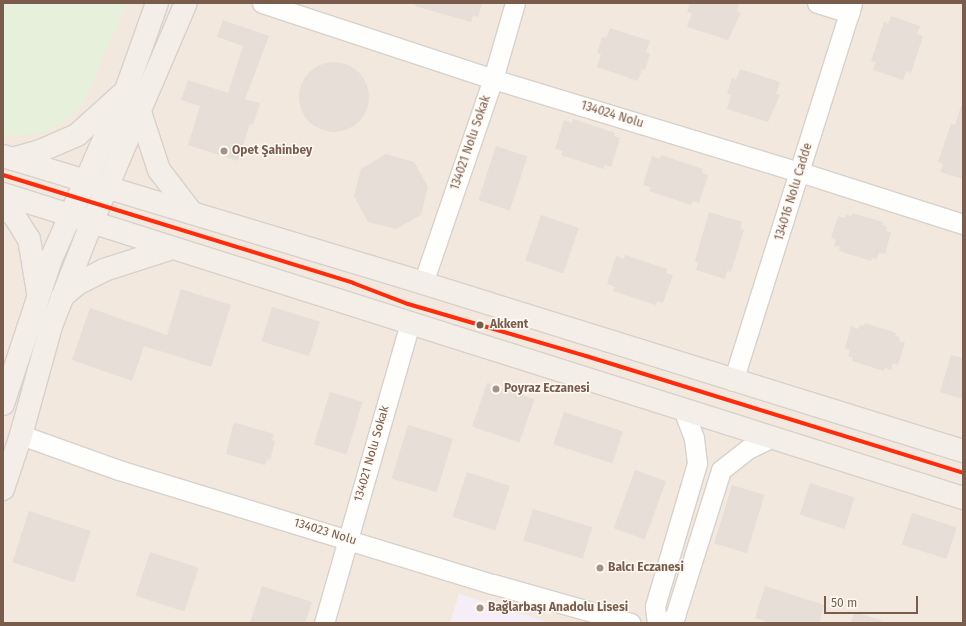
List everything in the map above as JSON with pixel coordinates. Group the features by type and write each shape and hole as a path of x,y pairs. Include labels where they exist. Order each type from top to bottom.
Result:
{"main road":[{"path":"3,404 39,294 70,215 126,90 157,3"},
{"path":"3,489 21,435 51,326 92,222 108,188 186,3"},
{"path":"7,157 40,151 77,135 126,90"},
{"path":"140,112 159,170 192,213"},
{"path":"7,157 423,283 733,381 963,451"},
{"path":"3,194 963,498"},
{"path":"3,205 15,217 29,239 39,294"},
{"path":"62,297 77,284 104,270 172,248"}],"street":[{"name":"134024 Nolu","path":"262,3 492,79 800,172 963,224"},
{"name":"134021 Nolu Sokak","path":"423,283 492,79 515,3"},
{"path":"817,3 851,8"},
{"name":"134016 Nolu Cadde","path":"733,381 851,8"},
{"name":"134021 Nolu Sokak","path":"324,623 347,538 410,323"},
{"path":"657,623 655,606 697,462 694,438 683,410"},
{"name":"134023 Nolu","path":"21,435 119,470 347,538 493,584 630,623"},
{"path":"667,623 675,616 720,470 748,449 771,438"}],"shaded area":[{"path":"3,3 963,3 963,623 3,623"},
{"name":"Bağlarbaşı Anadolu Lisesi","path":"459,594 550,623 450,623"}],"green space":[{"path":"3,3 127,3 84,101 69,118 44,133 3,137"}],"building":[{"path":"415,3 482,3 478,17 473,15 471,22 415,6"},
{"path":"690,3 739,3 737,12 741,13 728,40 687,27 692,13 687,12"},
{"path":"891,16 920,26 917,34 923,36 911,73 906,71 903,80 873,70 876,62 871,61 884,22 888,24"},
{"path":"223,20 269,36 245,99 260,103 253,125 250,124 238,161 188,145 200,106 181,100 188,80 228,93 243,46 217,37"},
{"path":"610,28 650,41 646,52 650,54 645,70 642,69 638,81 597,67 601,54 597,53 602,37 606,38"},
{"path":"334,62 353,68 363,78 369,97 363,116 353,126 334,132 315,126 305,116 299,97 305,78 315,68"},
{"path":"740,69 780,82 776,94 780,95 768,122 727,109 731,95 727,94 732,78 736,80"},
{"path":"961,106 963,107 963,179 940,172 943,164 938,162 951,124 955,125"},
{"path":"573,119 615,133 614,136 620,138 611,167 605,165 604,169 561,155 563,151 555,149 564,120 572,123"},
{"path":"496,146 527,156 510,210 478,200"},
{"path":"386,154 414,162 428,187 421,215 396,229 368,222 354,196 361,169"},
{"path":"661,155 703,169 702,173 708,175 699,203 693,201 691,205 649,191 651,187 643,185 652,156 660,159"},
{"path":"709,212 742,222 740,229 744,230 731,272 727,271 725,279 696,270 698,262 695,261"},
{"path":"852,213 883,222 882,225 887,227 886,231 891,232 885,254 879,253 877,259 872,258 871,261 839,251 840,247 834,246 836,240 831,238 838,216 845,218 846,214 851,216"},
{"path":"541,215 579,228 563,273 525,260"},
{"path":"625,255 667,269 666,273 673,275 663,303 657,301 656,305 613,291 615,287 607,284 616,256 624,259"},
{"path":"181,289 231,305 211,367 144,346 132,381 72,360 90,308 167,335"},
{"path":"272,307 320,322 309,356 261,341"},
{"path":"865,323 896,333 895,336 900,337 899,341 905,343 898,365 893,363 891,370 885,368 884,371 852,361 853,358 848,356 850,350 845,348 851,326 858,329 860,325 864,326"},
{"path":"951,355 963,358 963,399 940,392"},
{"path":"487,383 534,399 519,443 472,426"},
{"path":"330,392 363,402 346,455 314,445"},
{"path":"564,412 623,431 612,463 553,444"},
{"path":"236,423 274,434 272,440 275,441 270,460 267,459 265,465 226,454 233,425"},
{"path":"408,425 453,439 437,492 392,479"},
{"path":"635,470 666,481 645,540 614,528"},
{"path":"467,472 510,486 495,531 452,517"},
{"path":"810,483 855,498 845,529 800,514"},
{"path":"732,485 765,495 747,553 714,543"},
{"path":"533,509 592,527 583,559 523,541"},
{"path":"29,511 91,531 74,582 12,562"},
{"path":"912,513 957,528 947,559 902,544"},
{"path":"150,552 199,568 184,612 136,596"},
{"path":"262,586 312,602 305,623 250,623"},
{"path":"765,586 824,605 819,623 771,623 755,618"},
{"path":"854,612 881,620 881,623 851,623"}],"transit line":[{"path":"3,175 353,283 408,304 586,356 963,473"}],"place":[{"name":"Opet Şahinbey","path":"224,151"},
{"name":"Akkent","path":"480,325"},
{"name":"Poyraz Eczanesi","path":"496,389"},
{"name":"Balcı Eczanesi","path":"600,568"},
{"name":"Bağlarbaşı Anadolu Lisesi","path":"480,608"}]}
